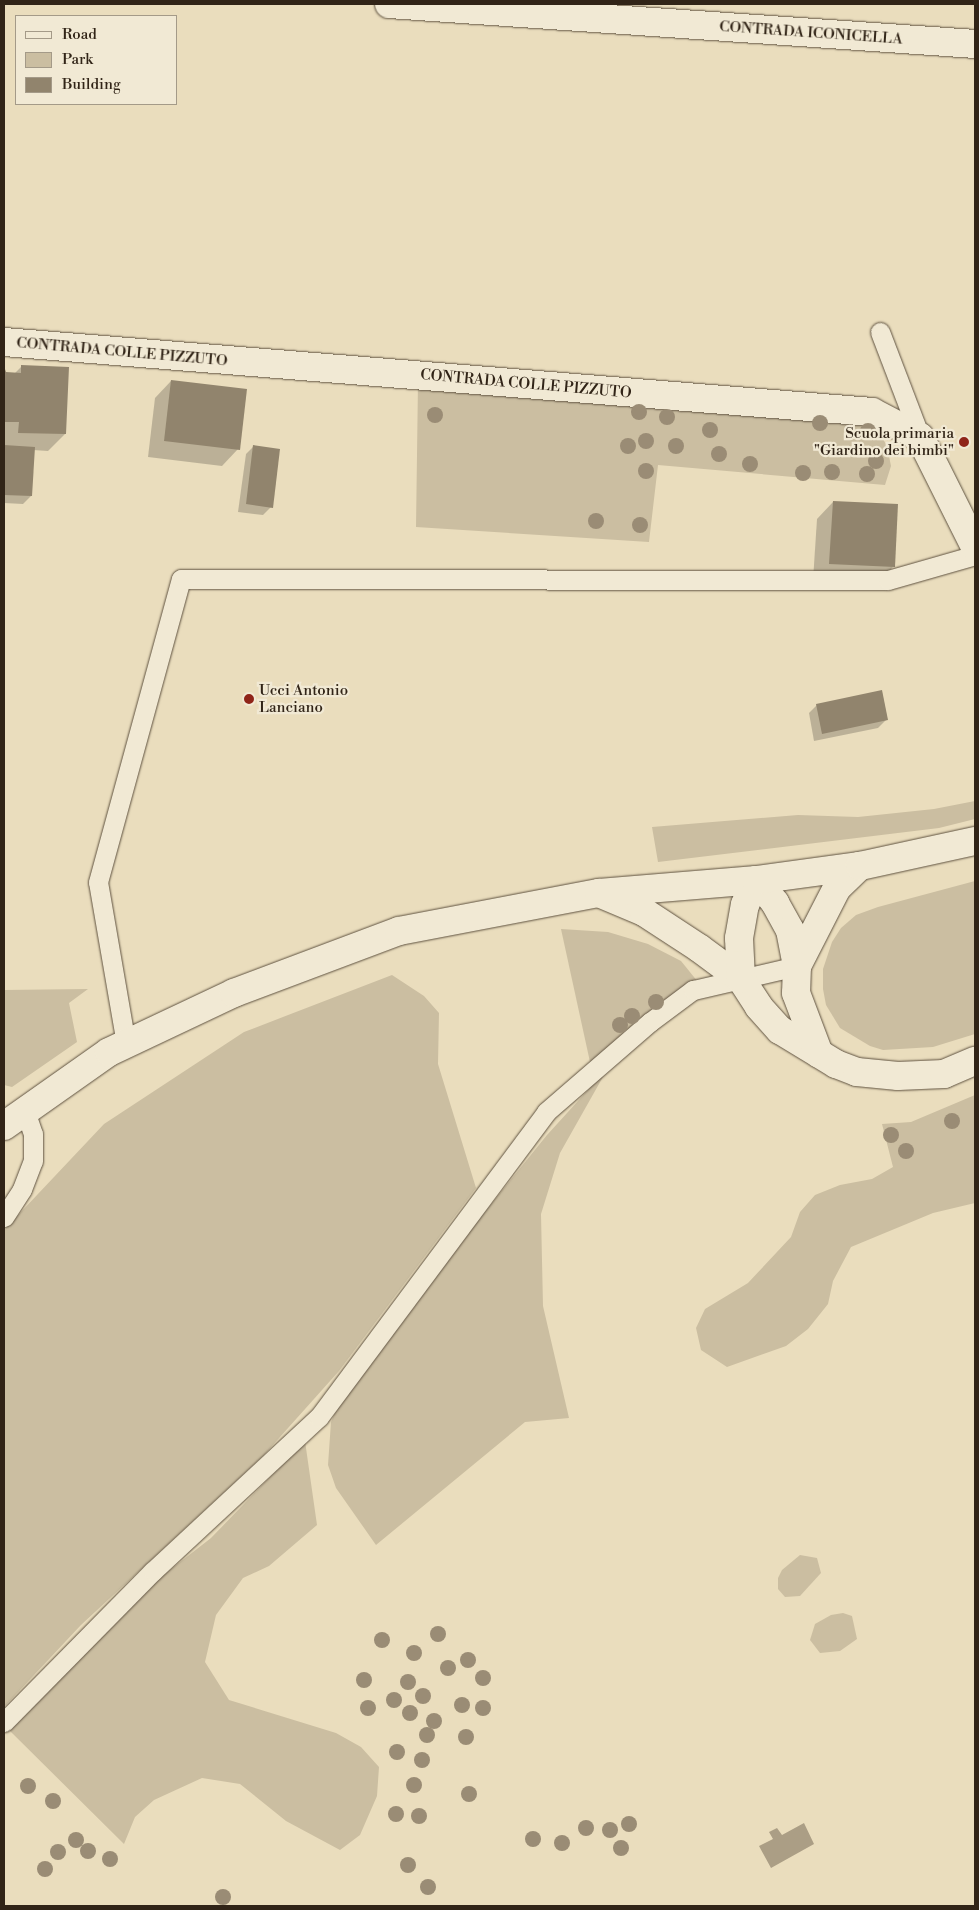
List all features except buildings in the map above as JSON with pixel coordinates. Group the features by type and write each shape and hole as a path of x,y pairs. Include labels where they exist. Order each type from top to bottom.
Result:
{"street":[{"name":"CONTRADA ICONICELLA","path":"389,4 643,13 975,44"},
{"name":"CONTRADA COLLE PIZZUTO","path":"4,342 872,412 920,437"},
{"path":"920,437 975,547"},
{"path":"15,1119 126,1044 234,992 399,931 599,893 756,880 860,866 975,842"},
{"path":"797,966 837,888 860,866"},
{"path":"756,880 775,903 790,930 797,966 796,993 819,1054"},
{"path":"741,979 738,938 745,905 756,880"},
{"path":"599,893 664,922 741,979 759,1007 780,1030 819,1054 857,1072 881,1075 944,1074 975,1061"}],"lane":[{"path":"880,332 920,437"},
{"path":"126,1044 98,882 181,579 888,580 975,555"},
{"path":"4,1722 154,1571 319,1417 546,1112 650,1022 693,990 797,966"},
{"path":"4,1216 22,1190 33,1160 33,1134 15,1119"}],"green space":[{"path":"418,382 831,417 876,427 887,446 891,466 885,485 658,465 649,542 416,527"},
{"path":"975,801 975,819 939,828 658,862 652,827 798,815 858,817 934,809"},
{"path":"975,881 975,1034 933,1047 883,1050 870,1046 840,1028 826,1005 823,989 823,969 832,942 841,928 856,915 878,907"},
{"path":"561,929 608,932 648,944 681,961 698,982 590,1062"},
{"path":"392,975 424,996 439,1013 438,1064 476,1188 339,1371 263,1456 81,1625 4,1707 4,1230 104,1124 244,1032"},
{"path":"88,989 69,1003 77,1042 12,1087 4,1085 4,990"},
{"path":"608,1068 560,1153 541,1214 543,1306 569,1418 525,1422 376,1545 336,1488 328,1465 331,1422 344,1392 376,1347 547,1135"},
{"path":"975,1095 975,1203 933,1213 851,1247 833,1281 828,1304 808,1329 786,1346 727,1367 701,1350 696,1328 705,1309 748,1283 791,1237 800,1212 815,1195 840,1185 872,1179 893,1167 882,1124 911,1122"},
{"path":"305,1441 317,1525 269,1566 243,1578 216,1615 205,1662 229,1700 336,1733 361,1747 379,1767 377,1796 360,1835 340,1850 286,1821 240,1784 202,1778 154,1800 135,1817 124,1844 9,1730 143,1591 211,1538"},
{"path":"800,1555 817,1558 821,1573 800,1596 785,1597 778,1589 778,1578 782,1570"},
{"path":"843,1613 852,1616 857,1639 840,1651 820,1653 810,1640 815,1624 831,1615"}],"shaded area":[{"path":"804,1823 814,1844 771,1868 759,1846 773,1839 769,1832 777,1828 782,1835"}],"place":[{"name":"Scuola primaria \"Giardino dei bimbi\"","path":"964,442"},
{"name":"Ucci Antonio Lanciano","path":"249,699"}]}
